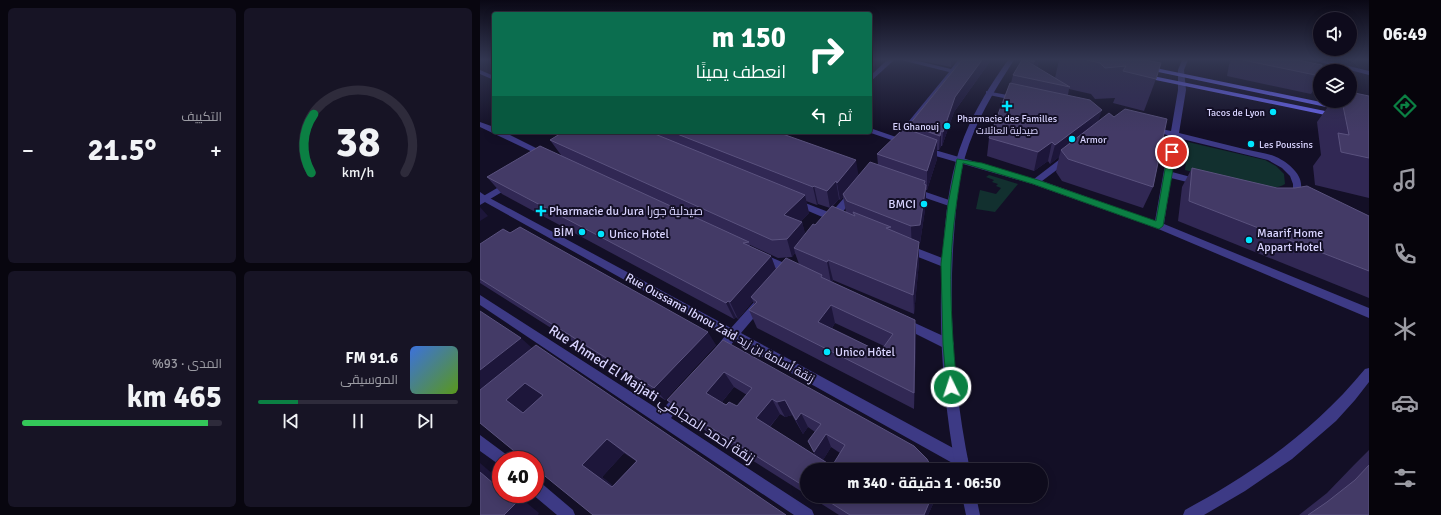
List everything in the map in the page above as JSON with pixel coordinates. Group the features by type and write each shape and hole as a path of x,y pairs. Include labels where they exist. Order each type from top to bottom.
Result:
{"main road":[{"path":"1200,84 1346,117"},
{"path":"1204,84 1369,114"},
{"path":"1361,121 1369,122"}],"street":[{"path":"895,143 943,84"},
{"path":"962,463 952,401 948,344 946,264 952,204 960,160 980,110 995,84"},
{"path":"1159,226 1175,134 1181,84"},
{"path":"989,93 1026,101"},
{"path":"480,124 492,129"},
{"path":"1142,127 1271,158 1283,165 1293,174 1298,186 1298,194 1278,196"},
{"path":"872,131 895,143 979,164 1035,182 1159,226 1369,313"},
{"path":"502,134 553,158"},
{"path":"1035,182 1075,151"},
{"path":"1168,174 1206,183"},
{"path":"482,199 519,178"},
{"path":"823,229 859,186"},
{"path":"907,188 952,204"},
{"name":"Rue Oussama Ibnou Zaid زنقة أسامة بن زيد","path":"482,199 733,335 958,463"},
{"path":"790,200 845,222"},
{"path":"895,243 946,264"},
{"path":"750,251 786,273 801,275"},
{"path":"786,273 796,260"},
{"path":"712,360 768,294"},
{"name":"Rue Ahmed El Majjati زنقة أحمد المجاطي","path":"480,299 807,515"},
{"path":"893,318 948,344"},
{"path":"546,358 557,349"},
{"path":"1190,515 1249,481 1292,451 1320,426 1368,377"},
{"path":"662,419 688,388"},
{"path":"480,442 492,452"},
{"path":"544,495 568,515"},
{"path":"970,503 973,515"}],"green space":[{"path":"1188,142 1265,160 1276,166 1284,174 1285,184 1277,187 1266,188 1221,180 1185,170"},
{"path":"989,175 1018,184 995,212 976,209 980,190 996,194 1001,188 996,186 998,184 992,182 994,180 986,177"}],"building":[{"path":"942,84 964,84 955,97 943,132 941,131 940,136 909,125"},
{"path":"1010,84 1090,100 1102,110 1055,145 1052,142 1038,152 989,138"},
{"path":"1056,84 1065,84 1070,87"},
{"path":"1357,93 1369,96 1369,158 1341,152 1338,133 1349,135 1343,108 1357,108"},
{"path":"1125,109 1167,119 1153,187 1068,159 1061,150 1109,113 1114,117"},
{"path":"904,128 937,140 927,171 877,154"},
{"path":"560,134 655,134 805,195 784,215 802,222 787,239 772,240 550,140"},
{"path":"677,134 783,134 856,160 837,183 836,181 827,191 814,186 813,187"},
{"path":"540,146 749,242 743,243 771,256 730,302 728,301 726,303 487,177"},
{"path":"870,162 925,181 924,184 926,185 920,225 911,226 847,201 843,194"},
{"path":"1192,168 1277,188 1307,186 1369,216 1369,271 1189,201"},
{"path":"832,206 855,216 853,212 891,227 886,228 919,242 913,295 828,260 827,262 794,248 813,224 815,225"},
{"path":"520,227 708,332 654,388 480,279 480,244 503,229 510,233"},
{"path":"786,258 822,275 821,277 915,320 914,393 749,310 757,302 751,297","holes":["831,305 893,334 880,352 818,322"]},
{"path":"480,311 521,338 480,370"},
{"path":"723,340 914,446 929,463 834,463 845,445 826,434 814,452 808,441 821,424 801,413 796,420 785,400 777,402 772,399 756,418 827,463 800,463 800,484 667,400","holes":["724,372 752,388 737,406 729,402 726,405 706,393"]},
{"path":"536,345 786,515 593,515 544,475 544,451 514,451 480,423 480,390","holes":["525,383 543,395 523,413 506,400","607,439 637,461 612,487 582,465"]},
{"path":"1369,465 1369,515 1308,515 1355,480"},
{"path":"480,472 492,482 492,503 516,503 504,515 480,515"},
{"path":"831,503 929,503 924,515 850,515"}],"place":[{"name":"Pharmacie des Familles صيدلية العائلات","path":"1007,106"},
{"name":"Tacos de Lyon","path":"1273,112"},
{"name":"El Ghanouj","path":"947,126"},
{"name":"Armor","path":"1072,139"},
{"name":"Les Poussins","path":"1251,144"},
{"name":"BMCI","path":"924,204"},
{"name":"Pharmacie du Jura صيدلية جورا","path":"541,211"},
{"name":"BİM","path":"582,232"},
{"name":"Unico Hotel","path":"601,234"},
{"name":"Maarif Home Appart Hotel","path":"1249,240"},
{"name":"Unico Hôtel","path":"827,352"}],"route":[{"path":"951,387 948,344 946,264 952,204 960,160 979,164 1035,182 1159,226 1172,152"}]}
